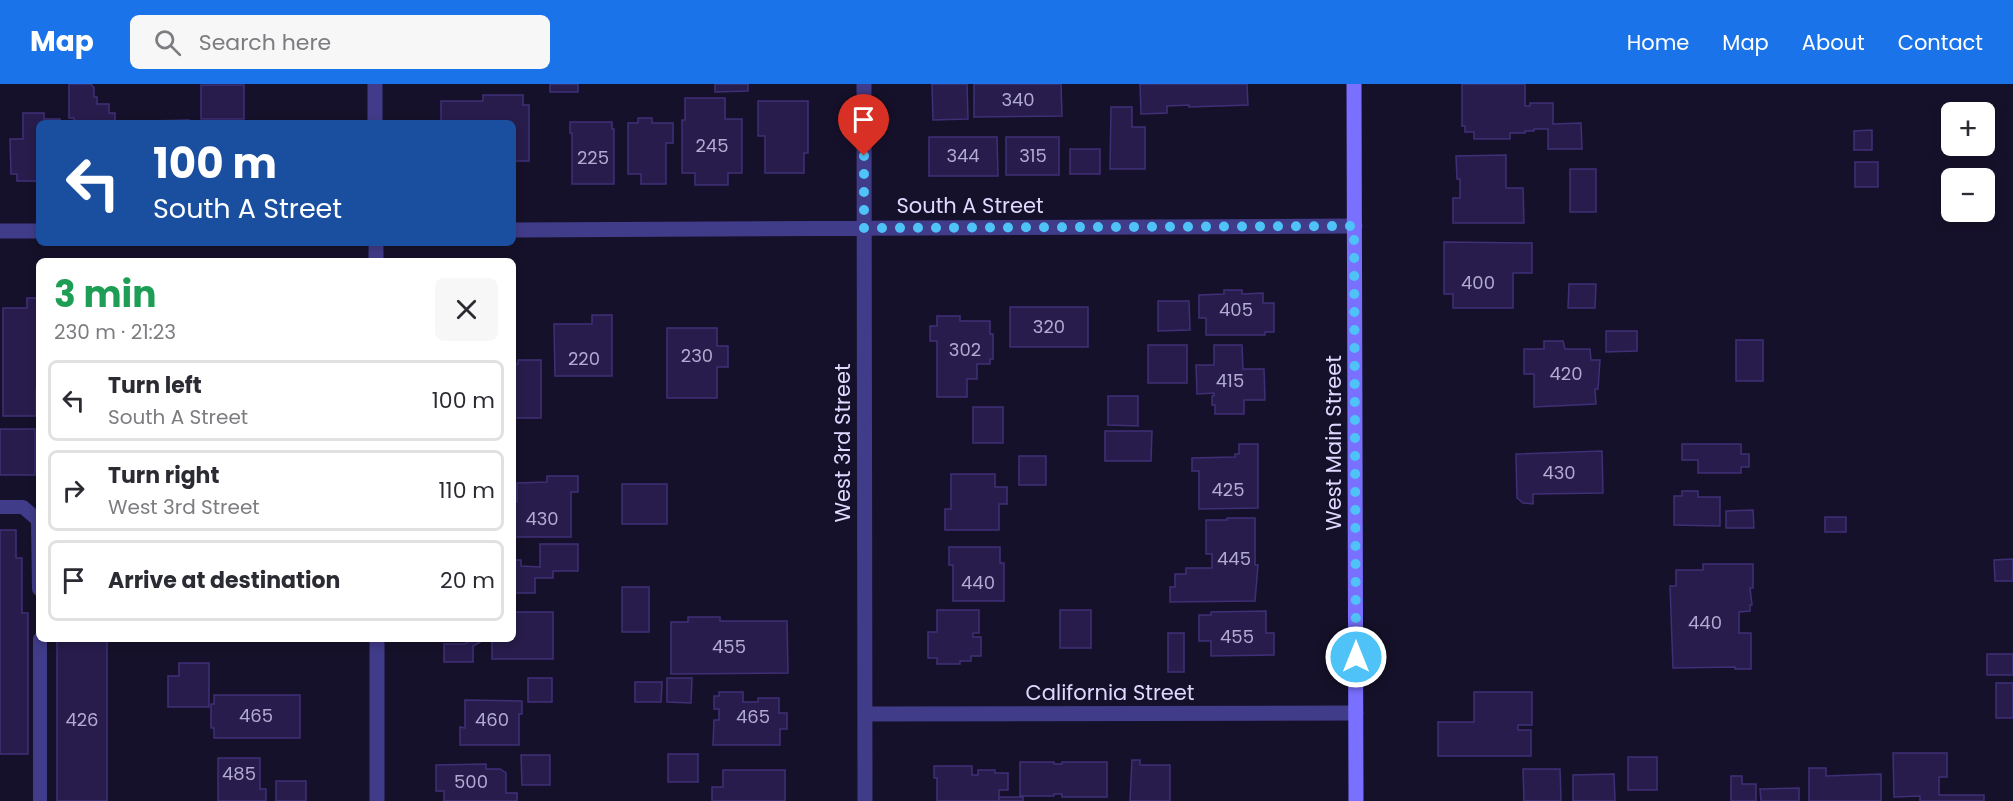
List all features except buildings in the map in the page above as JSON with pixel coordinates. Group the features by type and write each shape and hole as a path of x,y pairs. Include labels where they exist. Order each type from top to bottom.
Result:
{"street":[{"path":"375,84 375,120"},
{"name":"West 3rd Street","path":"864,84 865,801"},
{"name":"West Main Street","path":"1354,84 1356,801"},
{"name":"South A Street","path":"516,230 1354,226"},
{"path":"0,231 36,231"},
{"path":"377,642 377,801"},
{"name":"California Street","path":"865,714 1356,713"}],"lane":[{"path":"0,507 23,507 36,518"},
{"path":"40,642 40,801"}],"route":[{"path":"864,156 864,228 1354,226 1356,657"}]}
